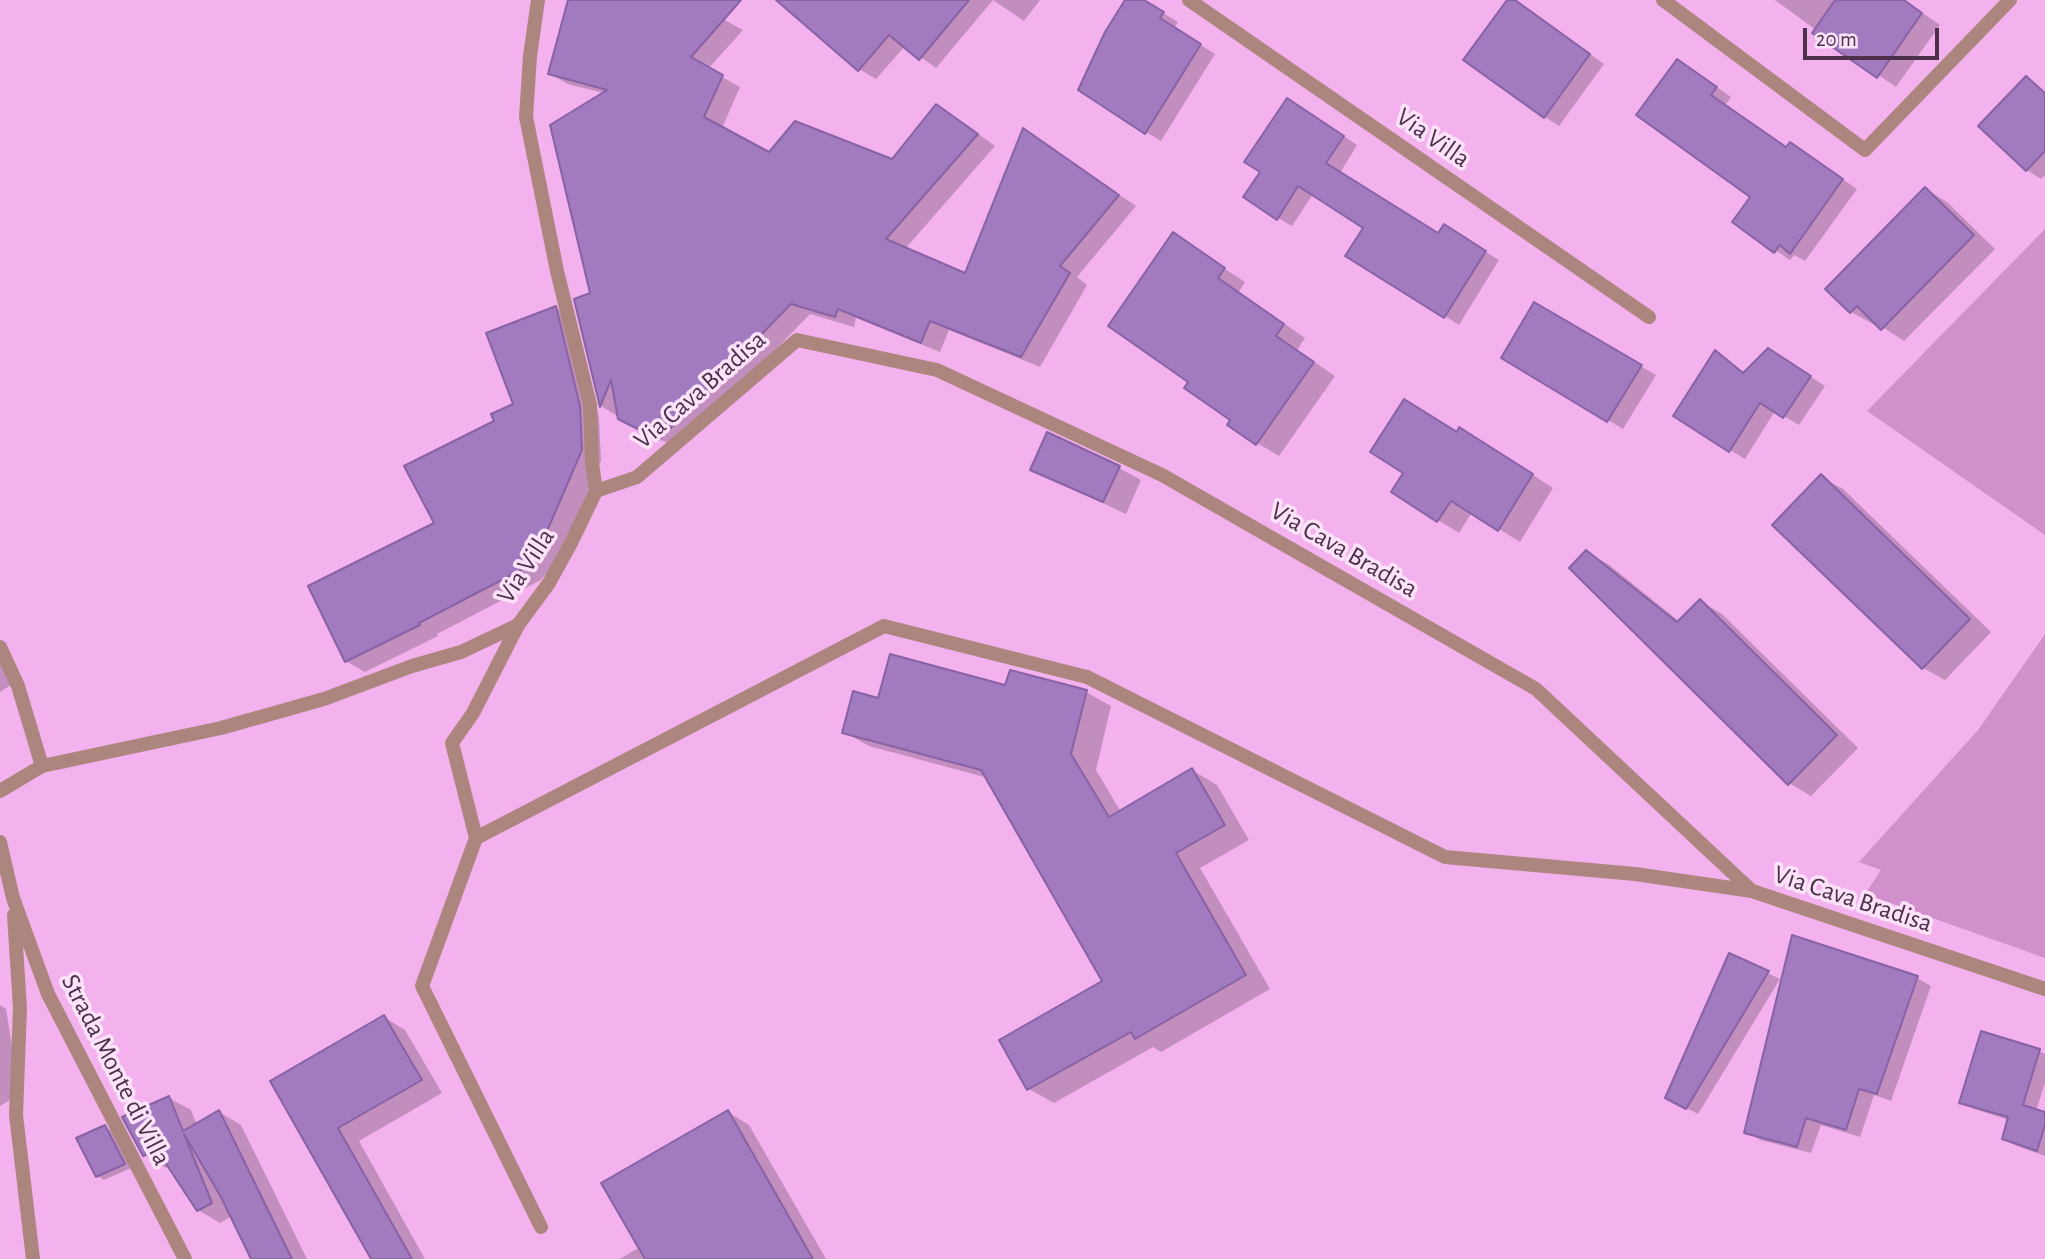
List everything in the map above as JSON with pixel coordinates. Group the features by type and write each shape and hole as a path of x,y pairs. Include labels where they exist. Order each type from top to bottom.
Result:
{"street":[{"path":"538,0 530,57 526,117 557,271 590,405 596,491"},
{"name":"Via Villa","path":"1189,0 1649,317"},
{"path":"1663,0 1865,150 2010,0"},
{"name":"Via Cava Bradisa","path":"596,491 637,477 797,340 937,369 1162,475 1536,689 1752,891 2045,989"},
{"name":"Via Villa","path":"0,790 42,766 220,728 311,702 412,666 461,652 518,625 549,583 596,491"},
{"path":"518,625 473,713 452,744 476,838 422,986 541,1227"},
{"path":"476,838 884,626 1087,677 1445,857 1635,874 1752,891"},
{"path":"0,647 18,686 42,766"},
{"name":"Strada Monte di Villa","path":"0,842 13,898 48,994 185,1259"},
{"name":"Strada Monte di Villa","path":"13,898 20,1008 16,1115 33,1259"}],"shaded area":[{"path":"2045,229 2045,535 1867,411"},
{"path":"2045,634 2045,958 1865,894 1881,870 1859,862 1978,730"}],"building":[{"path":"568,0 741,0 691,57 723,75 704,117 769,152 795,121 892,159 936,104 978,134 886,239 965,273 1023,128 1119,195 1060,266 1070,273 1021,357 930,321 921,343 838,309 835,317 791,304 659,440 618,419 611,380 600,407 574,299 590,293 550,125 607,90 548,74"},
{"path":"776,0 969,0 919,60 889,35 858,71"},
{"path":"1125,0 1144,0 1164,12 1160,18 1201,44 1145,134 1078,90 1105,32"},
{"path":"1507,0 1515,0 1590,54 1544,118 1463,60"},
{"path":"1835,0 1904,0 1922,13 1877,78 1812,33"},
{"path":"1677,59 1717,87 1711,95 1786,147 1790,142 1843,179 1790,254 1780,245 1774,253 1732,222 1750,197 1636,115"},
{"path":"2026,76 2045,93 2045,151 2026,171 1978,126"},
{"path":"1287,98 1344,136 1326,163 1438,233 1444,224 1486,251 1444,318 1345,256 1363,228 1298,186 1277,220 1243,197 1260,172 1244,162"},
{"path":"1925,187 1974,235 1881,330 1857,306 1850,313 1825,289"},
{"path":"1173,232 1225,268 1218,278 1284,324 1276,336 1314,362 1256,445 1227,425 1230,420 1184,388 1188,382 1108,326"},
{"path":"1534,302 1642,365 1607,422 1501,358"},
{"path":"556,306 580,406 582,450 541,545 521,570 345,662 308,586 434,523 404,466 494,421 491,414 513,404 486,333"},
{"path":"1768,348 1811,376 1783,418 1760,403 1729,452 1673,416 1715,350 1743,373"},
{"path":"1404,399 1457,432 1459,427 1533,474 1498,531 1451,501 1437,522 1391,492 1403,473 1370,452"},
{"path":"1047,432 1120,466 1103,502 1030,470"},
{"path":"1821,474 1970,619 1922,669 1772,525"},
{"path":"1586,550 1677,622 1700,599 1837,735 1788,785 1569,568"},
{"path":"890,654 1005,685 1010,670 1087,690 1071,754 1109,817 1192,768 1225,825 1176,853 1246,975 1135,1039 1131,1032 1027,1090 999,1040 1102,981 981,770 842,733 853,691 878,698"},
{"path":"1792,935 1918,976 1877,1094 1859,1089 1846,1130 1806,1118 1797,1147 1744,1133"},
{"path":"1729,953 1769,971 1686,1109 1665,1098"},
{"path":"384,1015 422,1080 338,1128 412,1259 371,1259 270,1081"},
{"path":"1981,1031 2040,1049 2023,1105 2045,1112 2045,1125 2037,1151 2002,1139 2008,1117 1959,1103"},
{"path":"169,1096 183,1131 219,1110 292,1259 251,1259 221,1197 184,1134 212,1203 197,1211 157,1150 143,1156 122,1117"},
{"path":"728,1110 813,1259 645,1259 601,1183"},
{"path":"105,1125 125,1164 96,1177 76,1138"}]}
